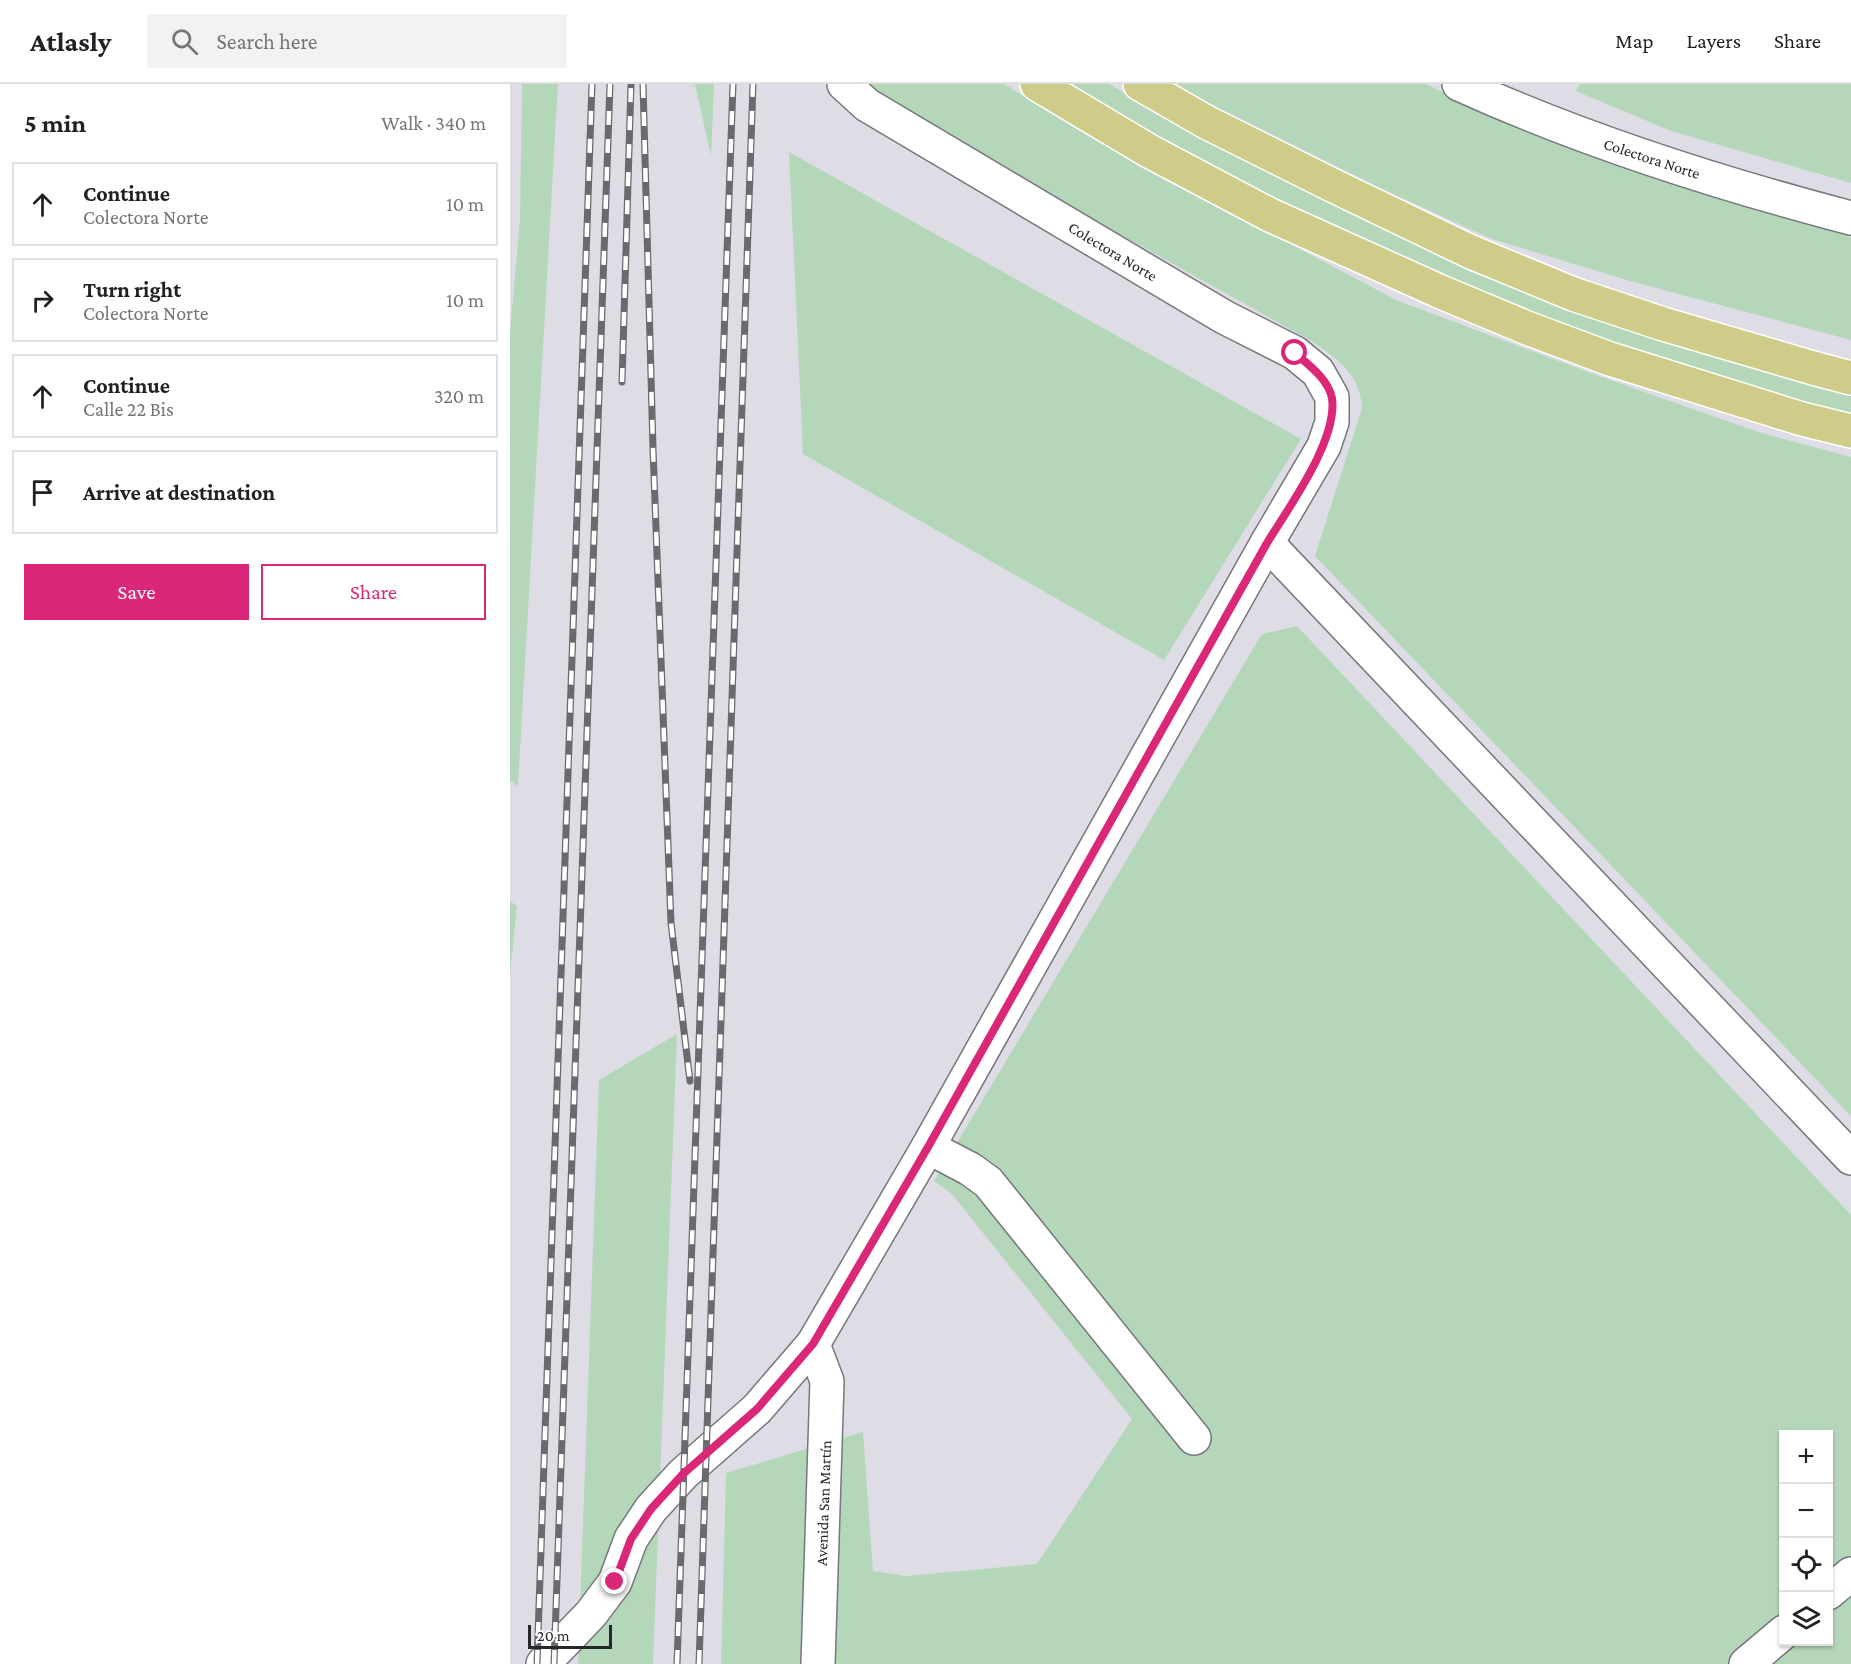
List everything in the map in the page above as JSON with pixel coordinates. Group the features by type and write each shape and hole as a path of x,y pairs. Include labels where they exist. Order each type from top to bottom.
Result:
{"main road":[{"path":"1037,84 1149,151 1270,215 1451,297 1610,359 1802,419 1851,431"},
{"path":"1140,84 1206,122 1471,252 1563,290 1663,324 1851,378"}],"street":[{"name":"Colectora Norte","path":"543,1664 591,1614 615,1582 631,1539 651,1509 683,1474 757,1409 813,1344 928,1147 1267,543 1324,447 1332,422 1332,397 1318,372 1295,353 1224,317 867,105 844,84"},
{"name":"Colectora Norte","path":"1459,84 1517,96 1570,131 1689,171 1851,218"},
{"path":"1267,543 1851,1158"},
{"path":"928,1147 970,1169 988,1182 1194,1438"},
{"name":"Avenida San Martín","path":"813,1344 827,1381 818,1664"},
{"path":"1829,1592 1851,1574"},
{"path":"1746,1664 1779,1636"}],"green space":[{"path":"522,84 558,84 518,786 510,781 510,332 520,220"},
{"path":"695,84 714,84 711,156"},
{"path":"866,84 1004,84 1093,139 1396,300 1599,376 1758,432 1851,457 1851,1116 1315,556 1362,408 1357,386 1346,369 1313,342 917,121"},
{"path":"1066,84 1109,84 1187,129 1568,307 1693,350 1851,396 1851,417 1563,329 1290,211 1167,144"},
{"path":"1175,84 1426,84 1527,132 1596,157 1851,237 1851,340 1630,281 1492,239 1384,190 1198,98"},
{"path":"1580,84 1851,84 1851,183 1671,131 1576,91"},
{"path":"789,152 1301,439 1164,660 803,454"},
{"path":"1297,626 1851,1215 1851,1664 721,1664 726,1473 863,1432 873,1571 906,1576 1037,1564 1132,1419 951,1193 934,1181 1262,634"},
{"path":"510,901 517,906 510,974"},
{"path":"677,1034 653,1664 578,1664 599,1080"}],"railway":[{"path":"537,1664 592,84"},
{"path":"554,1664 610,84"},
{"path":"622,382 631,84"},
{"path":"643,84 653,449 671,923 690,1081"},
{"path":"677,1664 733,84"},
{"path":"699,1664 753,84"}],"route":[{"path":"615,1582 631,1539 651,1509 683,1474 757,1409 813,1344 928,1147 1267,543 1324,447 1332,422 1332,397 1318,372 1295,353"}]}
